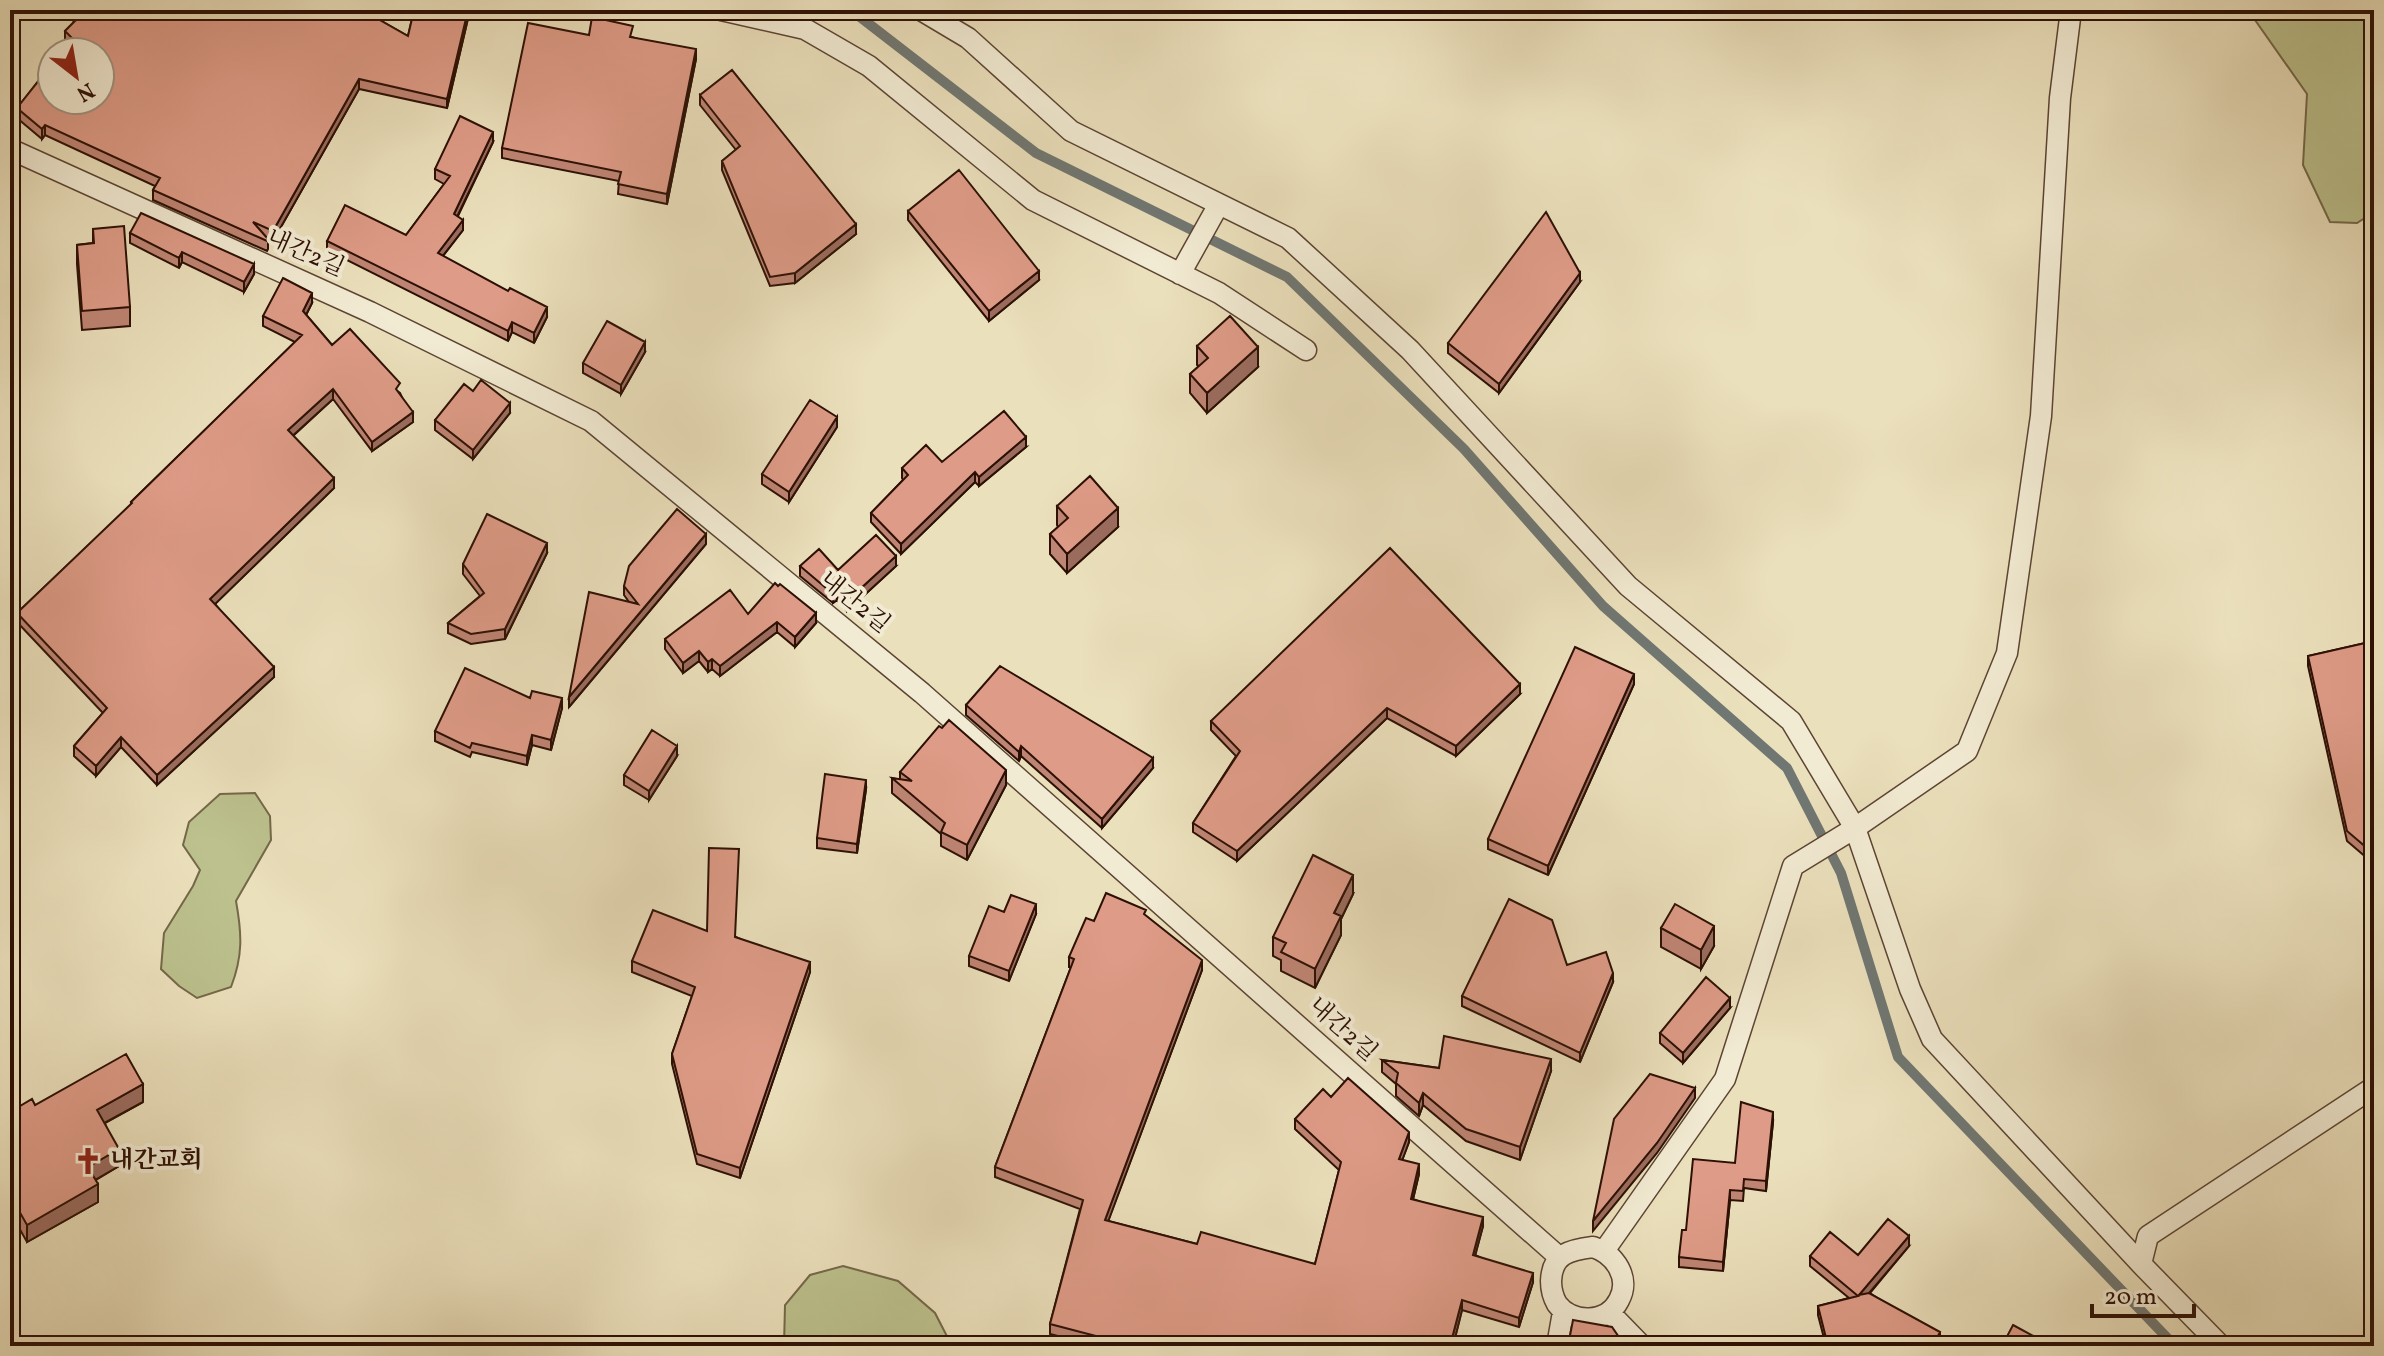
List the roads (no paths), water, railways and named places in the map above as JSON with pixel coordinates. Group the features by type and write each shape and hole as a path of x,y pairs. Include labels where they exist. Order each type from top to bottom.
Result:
{"lane":[{"path":"721,10 805,29 857,59 1033,200 1219,293 1306,350"},
{"path":"921,10 968,38 1071,131 1288,238 1410,350 1628,586 1791,721 1855,828 1910,989 1932,1039 2221,1346"},
{"path":"1604,1251 1725,1079 1793,866 1855,828 1967,751 2007,653 2041,416 2060,98 2071,10"},
{"name":"내간2길","path":"10,149 370,312 591,421 922,693 1559,1257"},
{"path":"1180,274 1219,204"},
{"path":"2141,1264 2148,1236 2374,1087"},
{"path":"1593,1247 1604,1251 1616,1262 1622,1275 1619,1300 1600,1317 1576,1318 1563,1312 1554,1300 1552,1267 1559,1257 1580,1249 1593,1247"},
{"path":"1557,1346 1563,1312"},
{"path":"1609,1312 1642,1346"}],"waterway":[{"path":"851,10 1036,153 1287,277 1464,449 1603,606 1787,768 1841,873 1898,1057 2175,1346"}],"place":[{"name":"내간교회","path":"88,1161"}]}
